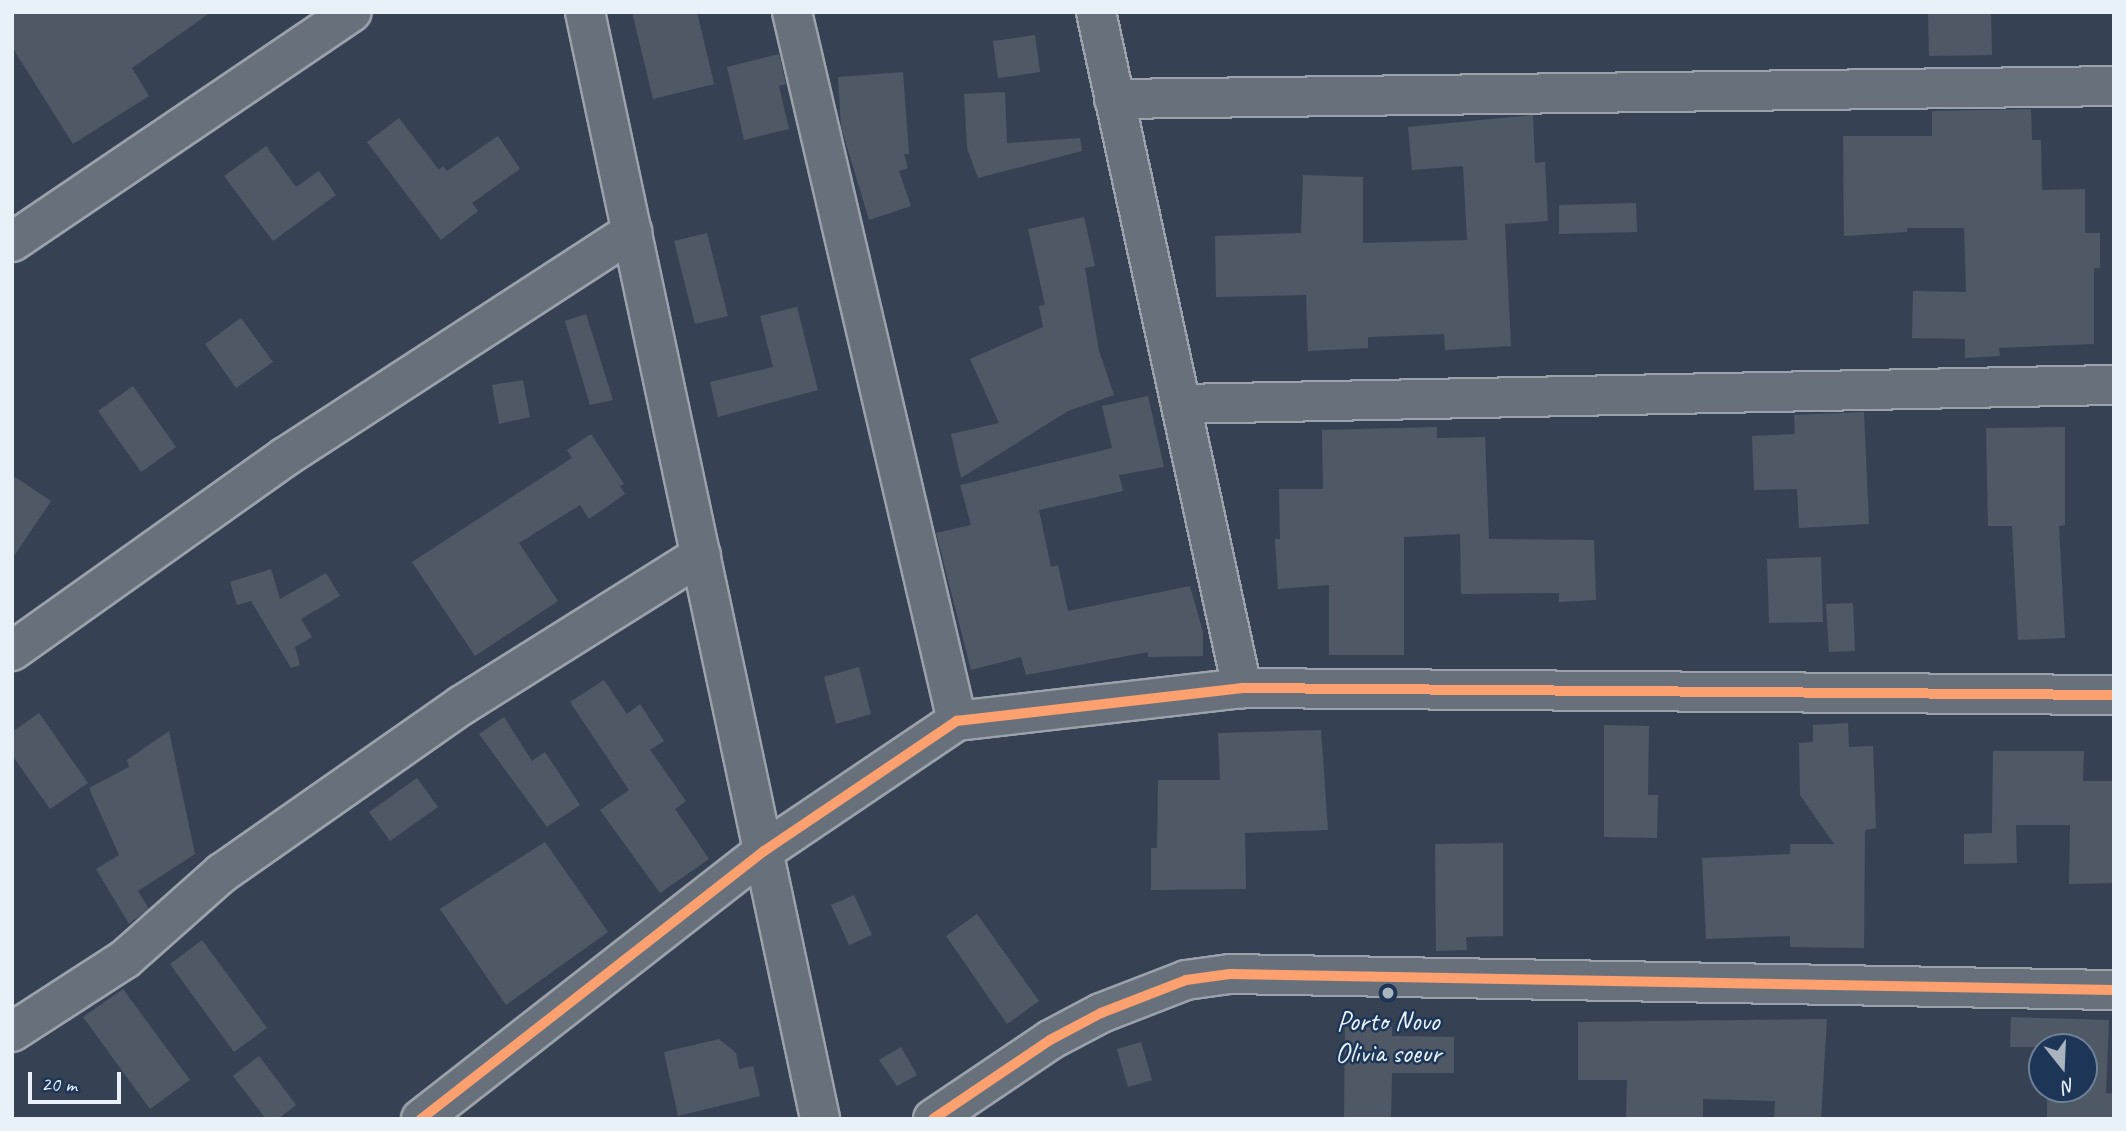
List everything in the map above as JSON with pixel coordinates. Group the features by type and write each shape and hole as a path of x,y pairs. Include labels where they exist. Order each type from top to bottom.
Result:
{"street":[{"path":"12,242 352,12"},
{"path":"585,12 820,1119"},
{"path":"792,12 957,721"},
{"path":"1096,12 1242,688"},
{"path":"1114,99 2114,86"},
{"path":"12,652 285,457 632,232"},
{"path":"1181,404 2114,385"},
{"path":"12,1032 125,959 222,873 462,705 701,555"},
{"path":"421,1119 764,851 957,721 1242,688 2114,695"},
{"path":"933,1119 1050,1040 1101,1013 1186,980 1230,974 2114,990"}],"building":[{"path":"12,12 211,12 132,68 149,96 73,144 12,47"},
{"path":"632,12 697,12 714,84 653,99"},
{"path":"1928,12 1991,12 1992,55 1929,56"},
{"path":"1035,35 1040,72 998,78 993,41"},
{"path":"779,54 786,84 779,86 789,129 744,140 727,67"},
{"path":"903,72 909,154 904,154 908,168 899,171 911,206 869,220 841,127 838,77"},
{"path":"1005,92 1007,143 1080,138 1082,151 978,178 967,148 964,94"},
{"path":"2031,109 2032,140 2041,140 2042,190 2085,189 2085,233 2100,233 2100,268 2094,268 2094,344 1999,348 2000,356 1965,358 1965,339 1912,338 1913,291 1966,292 1964,228 1907,228 1907,232 1844,236 1843,136 1932,136 1932,111"},
{"path":"1533,115 1535,163 1545,162 1548,221 1505,224 1511,346 1445,350 1444,334 1368,337 1368,348 1308,351 1306,295 1216,297 1215,236 1301,233 1303,175 1363,177 1363,243 1467,240 1463,166 1412,170 1408,127"},
{"path":"399,118 439,170 443,166 447,171 498,136 520,169 472,203 478,211 441,240 367,142"},
{"path":"266,146 296,187 319,171 336,195 273,241 224,176"},
{"path":"1636,203 1637,232 1559,234 1559,205"},
{"path":"1084,217 1095,266 1085,268 1099,351 1114,395 1068,411 961,478 951,434 999,423 970,359 1043,327 1039,306 1045,305 1028,229"},
{"path":"707,233 728,316 695,324 674,241"},
{"path":"797,307 818,390 718,417 710,382 773,367 760,316"},
{"path":"586,314 613,400 590,405 565,321"},
{"path":"241,318 273,362 236,388 205,344"},
{"path":"523,380 530,417 499,424 492,385"},
{"path":"133,386 176,447 141,472 98,411"},
{"path":"1148,396 1164,467 1119,475 1123,491 1039,510 1051,567 1058,565 1068,611 1190,586 1203,632 1203,656 1148,657 1148,652 1026,675 1021,657 971,670 936,533 971,525 960,485 1112,448 1102,406"},
{"path":"1864,412 1869,524 1799,528 1797,489 1754,490 1752,436 1795,434 1794,415"},
{"path":"1437,427 1437,438 1485,437 1489,539 1594,540 1596,600 1559,602 1559,593 1461,594 1460,534 1404,537 1404,655 1329,655 1329,585 1278,589 1275,539 1280,539 1279,489 1323,489 1322,430"},
{"path":"2065,427 2065,525 2059,526 2065,638 2018,640 2012,526 1988,526 1986,428"},
{"path":"591,434 624,484 620,486 625,494 589,519 580,505 519,543 558,601 475,656 412,562 572,458 567,450"},
{"path":"12,475 51,501 12,559"},
{"path":"1821,557 1823,622 1769,623 1767,559"},
{"path":"271,569 280,599 326,573 340,596 301,619 312,637 295,647 300,665 291,668 251,601 237,605 230,582"},
{"path":"1853,603 1855,651 1829,652 1826,604"},
{"path":"859,667 871,714 836,724 824,677"},
{"path":"604,680 627,714 640,704 664,741 650,750 686,801 675,809 709,859 660,893 600,810 629,790 570,702"},
{"path":"39,713 88,783 50,809 12,755 12,732"},
{"path":"504,717 532,761 545,752 580,805 547,827 479,734"},
{"path":"1848,723 1849,747 1873,746 1876,828 1865,830 1864,948 1790,947 1790,936 1706,939 1702,858 1790,854 1790,844 1834,844 1800,795 1799,743 1813,742 1813,725"},
{"path":"1604,725 1649,726 1648,795 1658,795 1657,838 1604,837"},
{"path":"1321,730 1328,830 1245,833 1246,889 1151,890 1151,848 1157,848 1158,780 1220,780 1218,733"},
{"path":"169,731 195,854 138,891 149,909 129,924 96,869 119,855 89,788 129,767 127,760"},
{"path":"1993,751 2084,751 2083,781 2114,781 2114,883 2069,884 2070,825 2016,825 2017,863 1964,864 1964,834 1992,833"},
{"path":"417,778 438,807 390,841 369,812"},
{"path":"545,842 608,932 506,1005 440,909"},
{"path":"1503,843 1503,936 1466,937 1467,950 1436,951 1435,844"},
{"path":"854,895 872,935 849,945 831,905"},
{"path":"977,914 1039,1001 1007,1024 946,936"},
{"path":"202,940 267,1028 234,1052 170,964"},
{"path":"123,989 190,1080 150,1109 83,1017"},
{"path":"2011,1017 2109,1020 2106,1093 2114,1094 2114,1119 2047,1119 2047,1103 2098,1103 2098,1033 2028,1033 2028,1047 2010,1047"},
{"path":"1827,1019 1821,1119 1774,1119 1775,1101 1703,1099 1703,1119 1626,1119 1627,1080 1578,1080 1578,1022"},
{"path":"1345,1027 1392,1027 1392,1036 1454,1037 1454,1073 1392,1073 1391,1119 1344,1119"},
{"path":"719,1039 736,1053 739,1069 753,1066 760,1096 678,1116 664,1052"},
{"path":"1141,1042 1152,1080 1128,1087 1117,1049"},
{"path":"901,1047 917,1075 897,1086 879,1060"},
{"path":"259,1056 296,1105 278,1119 266,1119 233,1076"}],"cycle path":[{"path":"421,1119 764,851 957,721 1242,688 2114,695"},
{"path":"933,1119 1050,1040 1101,1013 1186,980 1230,974 2114,990"}],"place":[{"name":"Porto Novo Olivia soeur","path":"1388,993"}]}
